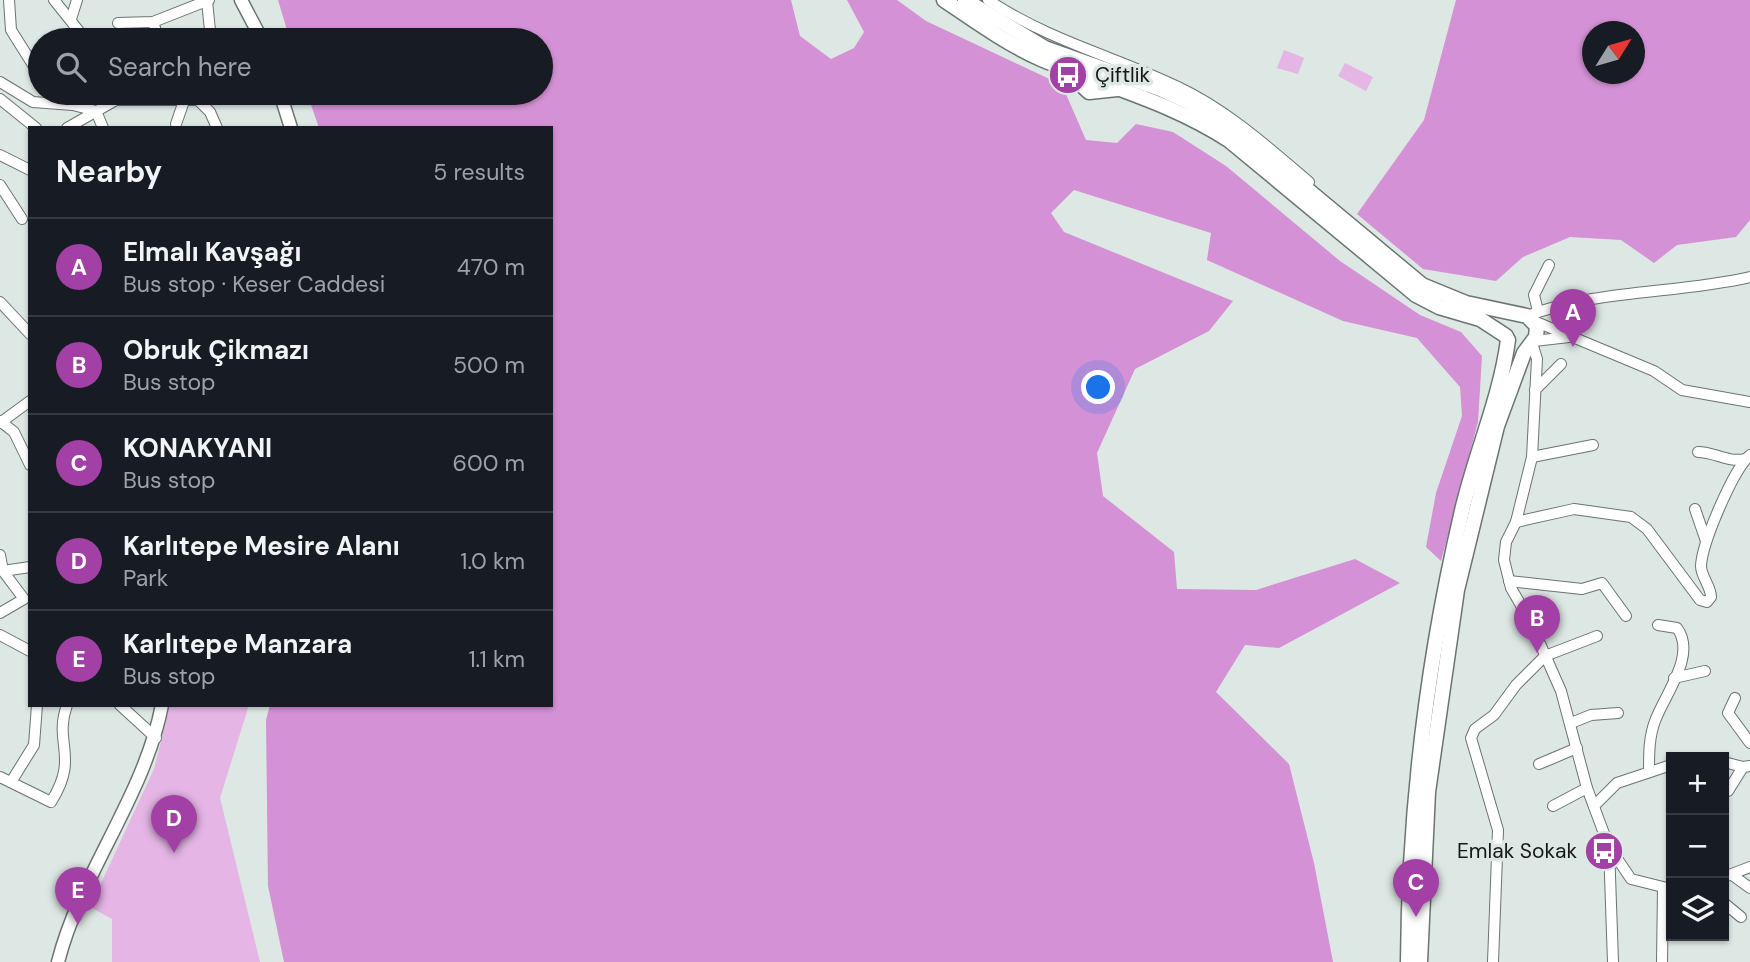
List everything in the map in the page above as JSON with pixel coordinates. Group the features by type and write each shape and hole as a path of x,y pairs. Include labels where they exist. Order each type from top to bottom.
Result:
{"highway":[{"path":"944,0 1005,40 1059,65 1156,100 1208,126 1230,141 1416,295 1439,307 1479,319 1520,347 1532,343"},
{"path":"965,0 1045,48 1160,89 1214,116 1246,139 1422,285 1444,296 1529,316 1537,331 1497,426 1457,590 1428,792 1420,962"},
{"path":"1408,962 1417,780 1432,656 1461,513 1507,338 1506,326 1529,316"}],"main road":[{"path":"241,0 256,28"},
{"path":"284,105 290,126"},
{"path":"58,962 82,894 128,803 156,738 162,707"}],"street":[{"path":"9,0 11,30 28,57"},
{"path":"54,0 77,28"},
{"path":"71,19 77,0"},
{"path":"118,23 153,22 208,0 211,28"},
{"path":"988,0 1042,33 1160,79 1209,104 1303,177 1339,209 1376,249"},
{"path":"153,22 155,28"},
{"path":"0,82 28,99"},
{"path":"0,99 34,126"},
{"path":"73,105 96,111"},
{"path":"69,126 107,105"},
{"path":"176,124 183,105"},
{"path":"203,105 210,112 216,126"},
{"path":"96,111 102,126"},
{"path":"0,155 28,169"},
{"path":"0,185 22,219"},
{"path":"1529,316 1534,295 1549,265"},
{"path":"1529,316 1620,293 1717,285 1750,277"},
{"path":"0,302 28,332"},
{"path":"1529,316 1569,337 1654,371 1682,390 1750,402"},
{"path":"1569,337 1532,343 1537,351 1532,457 1516,522 1505,551 1508,581 1545,656 1571,723 1587,788 1609,847 1630,879 1666,888"},
{"path":"1535,390 1561,364"},
{"path":"28,402 0,421 19,440 28,460"},
{"path":"1532,457 1593,445"},
{"path":"1698,452 1710,452 1737,461 1748,457"},
{"path":"1516,522 1574,509 1631,517 1647,529 1700,600 1707,602 1711,592 1701,570 1706,541 1740,466 1748,457"},
{"path":"1695,509 1706,541"},
{"path":"0,555 3,571 24,599 0,613"},
{"path":"3,571 28,567"},
{"path":"1508,581 1583,589 1602,583 1626,616"},
{"path":"1649,770 1648,748 1654,723 1683,657 1684,638 1676,628 1658,625"},
{"path":"0,635 28,650"},
{"path":"1493,962 1497,830 1471,738 1475,729 1494,715 1516,685 1545,656 1597,636"},
{"path":"1674,678 1705,671"},
{"path":"1735,698 1728,713 1750,743"},
{"path":"11,782 34,745 37,707"},
{"path":"0,777 51,802 65,776 67,753 62,718 66,707"},
{"path":"123,707 156,738"},
{"path":"1571,723 1591,715 1618,713"},
{"path":"1539,764 1577,748"},
{"path":"1594,806 1617,783 1666,766"},
{"path":"1729,790 1746,766"},
{"path":"1553,806 1587,788"},
{"path":"1609,847 1613,962"},
{"path":"1729,876 1750,867"},
{"path":"1729,877 1750,888"},
{"path":"1662,962 1666,903"},
{"path":"1729,907 1741,917"}],"shaded area":[{"path":"278,0 791,0 800,36 831,59 854,48 864,32 847,0 897,0 926,21 1062,85 1086,140 1117,143 1136,124 1173,132 1226,166 1340,261 1420,315 1461,332 1482,356 1478,422 1441,561 1426,547 1436,493 1462,416 1460,387 1417,338 1343,321 1207,260 1211,233 1074,190 1051,213 1064,232 1233,301 1209,331 1135,369 1097,453 1103,496 1174,552 1177,589 1256,590 1355,559 1400,583 1279,648 1245,645 1216,692 1289,764 1314,863 1333,962 284,962 268,886 266,720 269,707 553,707 553,126 318,126 311,105 553,105 553,28 286,28"},
{"path":"1456,0 1750,0 1750,220 1736,237 1677,245 1654,263 1621,240 1570,237 1523,257 1496,281 1423,269 1357,214 1424,120"},
{"path":"1284,50 1304,58 1298,74 1277,68"},
{"path":"1345,63 1373,77 1366,91 1338,76"},
{"path":"170,707 248,707 220,798 260,962 112,962 112,919 90,907 154,769"}],"place":[{"name":"Çi̇ftli̇k","path":"1068,75"},
{"name":"Elmalı Kavşağı","path":"1573,347"},
{"name":"Obruk Çikmazı","path":"1537,653"},
{"name":"Emlak Sokak","path":"1604,851"},
{"name":"Karlıtepe Mesire Alanı","path":"174,853"},
{"name":"KONAKYANI","path":"1416,917"},
{"name":"Karlıtepe Manzara","path":"78,925"}]}
